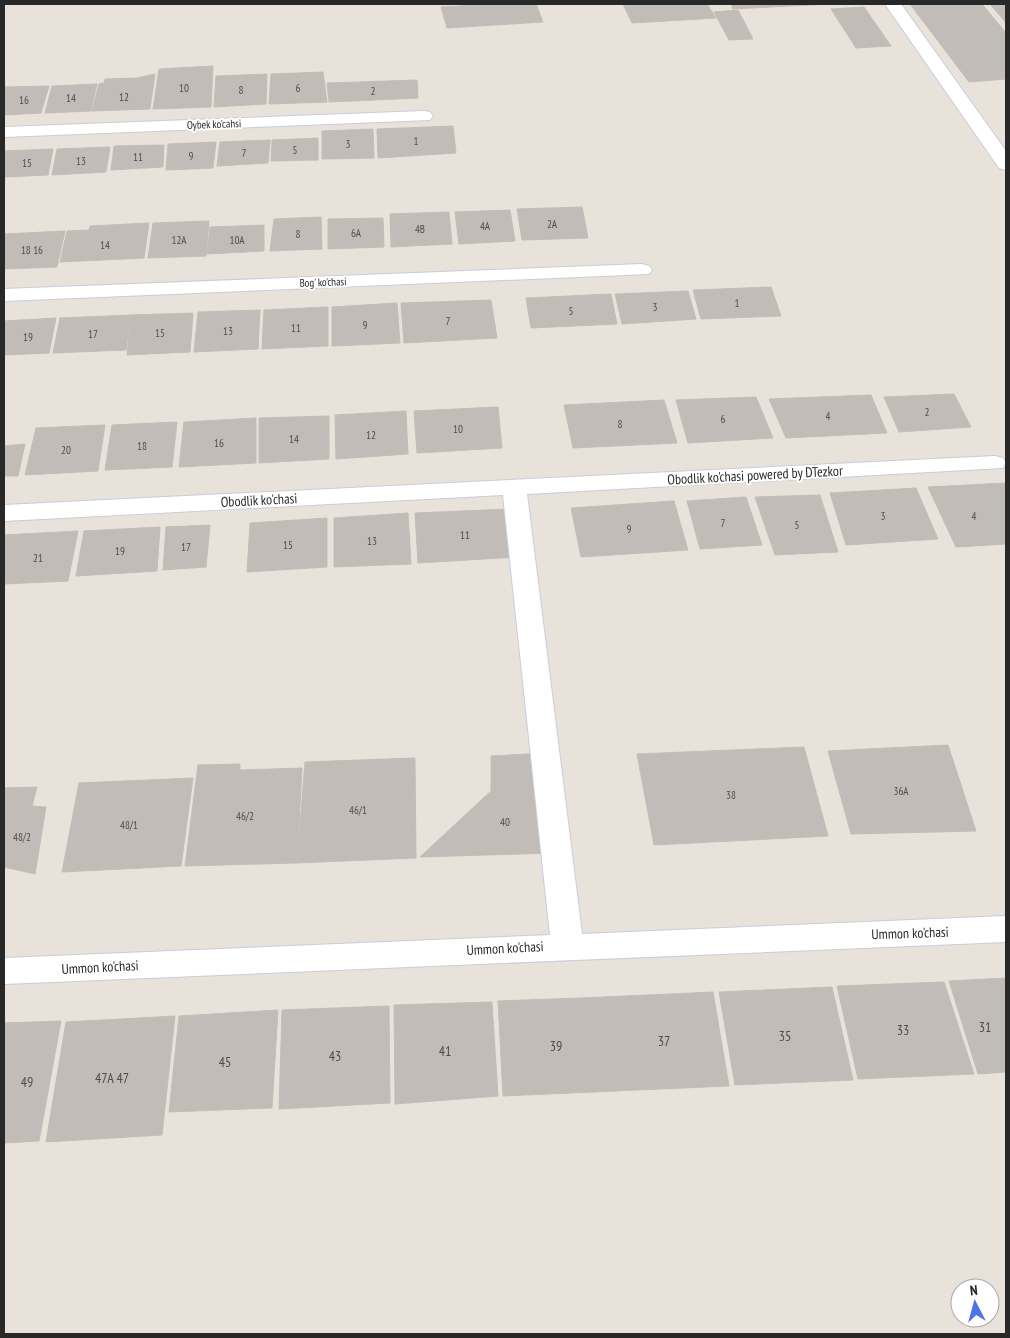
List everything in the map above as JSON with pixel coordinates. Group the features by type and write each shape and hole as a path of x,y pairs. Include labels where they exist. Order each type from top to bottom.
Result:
{"street":[{"path":"893,4 1006,164"},
{"name":"Oybek ko'cahsi","path":"4,132 424,116"},
{"name":"Bog' ko'chasi","path":"4,295 642,270"},
{"name":"Obodlik ko'chasi powered by DTezkor","path":"514,487 995,463"},
{"path":"514,487 566,946"},
{"name":"Obodlik ko'chasi","path":"4,513 514,487"},
{"name":"Ummon ko'chasi","path":"4,971 1006,929"}],"building":[{"path":"536,4 543,22 447,28 441,7"},
{"path":"623,4 707,4 716,18 632,23"},
{"path":"731,4 829,4 733,9"},
{"path":"910,4 982,4 1006,33 1006,79 969,82"},
{"path":"990,4 1006,4 1006,23"},
{"path":"864,7 891,46 856,48 831,9"},
{"path":"738,10 753,39 729,40 714,12"},
{"path":"213,66 211,107 153,109 159,69"},
{"path":"323,72 327,102 269,104 271,74"},
{"path":"155,74 150,109 92,111 99,84 104,83 105,79 137,78"},
{"path":"267,74 266,104 214,107 216,76"},
{"path":"417,80 418,98 329,102 327,83"},
{"path":"97,84 91,111 45,113 52,86"},
{"path":"49,86 41,113 4,115 4,87"},
{"path":"453,126 456,153 378,158 377,129"},
{"path":"373,129 374,158 322,159 322,131"},
{"path":"318,138 318,160 271,161 272,140"},
{"path":"270,140 268,163 217,166 220,142"},
{"path":"216,142 213,168 166,170 168,144"},
{"path":"164,145 163,167 111,170 114,146"},
{"path":"110,147 106,172 52,175 57,149"},
{"path":"53,149 48,175 4,177 4,151"},
{"path":"582,207 588,238 522,240 517,209"},
{"path":"510,210 515,241 459,244 455,212"},
{"path":"449,212 452,244 391,247 390,214"},
{"path":"321,217 322,249 270,251 274,219"},
{"path":"383,218 384,247 328,249 328,219"},
{"path":"209,221 206,256 148,258 153,223"},
{"path":"149,223 144,258 60,262 67,231 89,230 90,226"},
{"path":"264,225 264,251 207,254 210,227"},
{"path":"65,231 57,267 4,269 4,234"},
{"path":"771,287 781,316 701,319 693,290"},
{"path":"688,291 696,319 622,324 615,294"},
{"path":"611,294 617,324 531,328 526,298"},
{"path":"491,300 497,338 404,343 401,303"},
{"path":"397,303 400,343 332,346 332,307"},
{"path":"328,307 328,346 262,349 264,310"},
{"path":"260,310 258,349 194,352 198,312"},
{"path":"193,313 190,352 127,355 131,315"},
{"path":"131,315 126,350 53,353 60,318"},
{"path":"56,318 49,353 4,355 4,321"},
{"path":"954,394 971,427 899,432 884,397"},
{"path":"871,395 887,433 786,438 769,399"},
{"path":"756,397 773,438 688,443 676,400"},
{"path":"664,400 677,443 573,448 564,405"},
{"path":"498,407 502,448 417,453 414,411"},
{"path":"406,411 408,454 336,459 335,415"},
{"path":"329,416 329,459 259,463 259,418"},
{"path":"256,418 256,463 179,467 184,422"},
{"path":"177,422 172,467 105,470 112,425"},
{"path":"105,425 98,471 25,475 36,428"},
{"path":"25,444 18,476 4,476 4,446"},
{"path":"1006,483 1006,544 956,547 928,487"},
{"path":"916,488 938,539 846,545 830,493"},
{"path":"820,495 838,552 775,555 755,497"},
{"path":"746,497 762,545 700,549 687,501"},
{"path":"674,501 688,550 581,557 571,508"},
{"path":"510,509 517,557 418,563 415,513"},
{"path":"408,513 411,564 334,567 334,518"},
{"path":"327,518 327,567 247,572 250,523"},
{"path":"210,525 206,567 163,570 166,527"},
{"path":"160,527 157,571 76,576 84,531"},
{"path":"78,531 68,581 4,584 4,535"},
{"path":"948,745 976,831 851,834 828,751"},
{"path":"804,747 828,836 654,845 637,754"},
{"path":"546,753 554,853 420,857 491,791 491,756"},
{"path":"415,758 416,858 297,863 305,762"},
{"path":"240,764 240,770 302,768 297,863 185,866 198,765"},
{"path":"193,778 181,866 62,872 79,783"},
{"path":"37,787 32,806 46,807 35,874 4,867 4,788"},
{"path":"1006,978 1006,1072 978,1074 949,981"},
{"path":"944,982 974,1074 858,1079 837,986"},
{"path":"832,987 853,1080 735,1085 719,992"},
{"path":"713,992 729,1086 613,1091 603,997"},
{"path":"606,997 617,1091 503,1096 498,1001"},
{"path":"492,1002 498,1096 395,1104 394,1005"},
{"path":"389,1006 390,1103 279,1109 282,1010"},
{"path":"278,1010 272,1108 169,1112 179,1016"},
{"path":"175,1016 162,1135 46,1142 66,1022"},
{"path":"61,1021 39,1141 4,1143 4,1023"}]}
